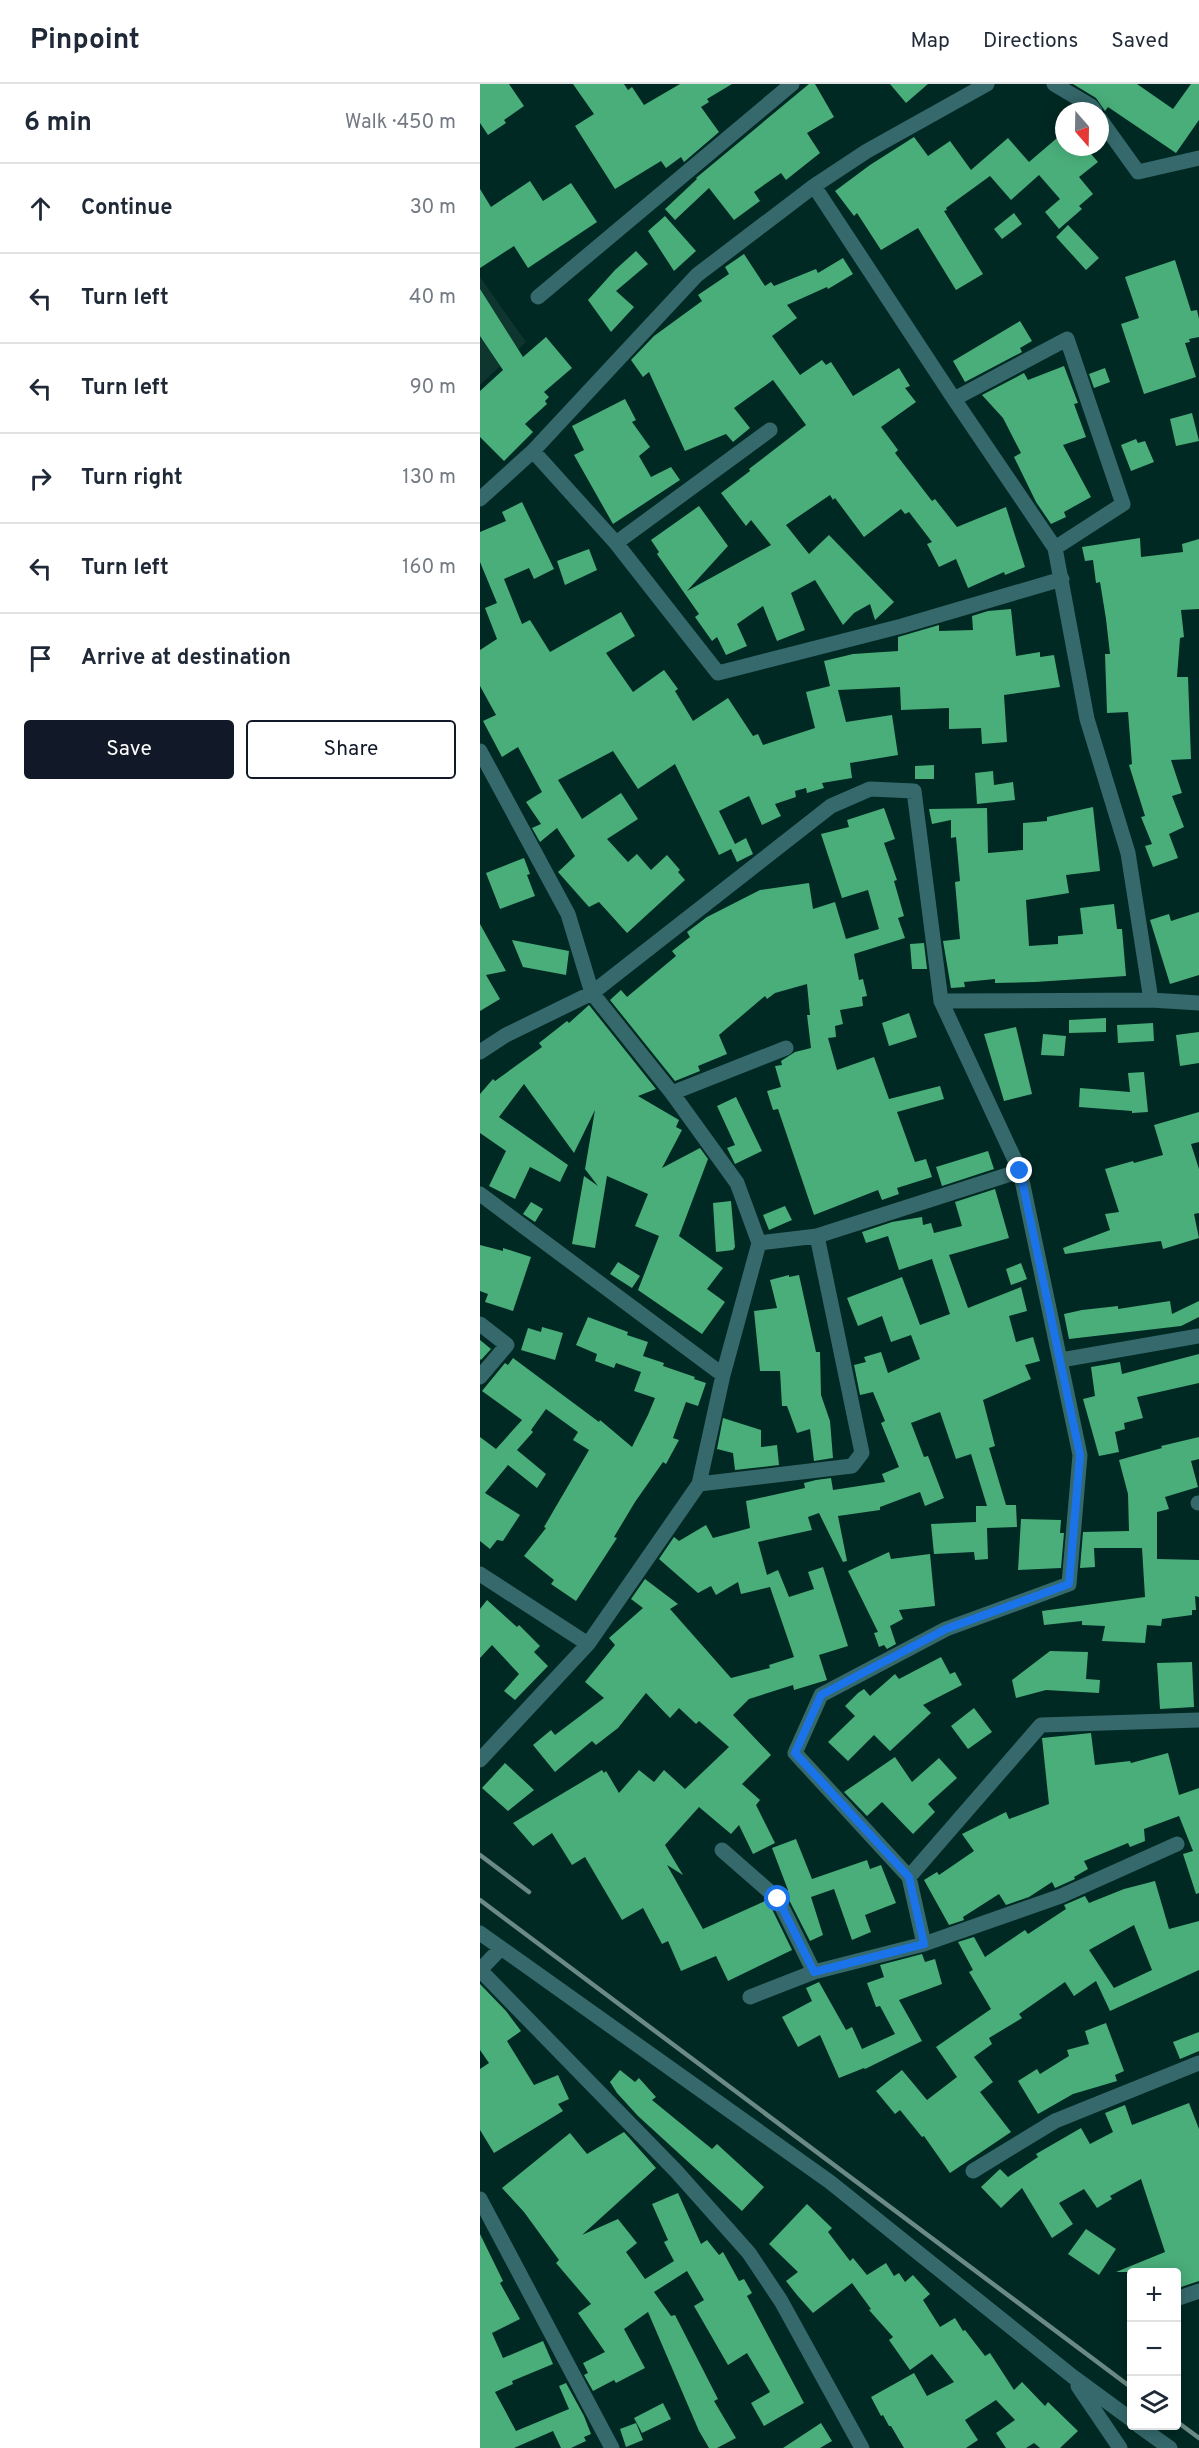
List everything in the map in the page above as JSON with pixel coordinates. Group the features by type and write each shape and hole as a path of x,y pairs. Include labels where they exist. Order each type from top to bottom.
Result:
{"street":[{"path":"538,297 792,84"},
{"path":"480,499 533,452 697,275 814,186 867,151 987,84"},
{"path":"1054,84 1084,102"},
{"path":"1109,131 1138,172 1199,158"},
{"path":"814,186 1055,548 1087,719 1128,853 1150,1000"},
{"path":"954,399 1067,339 1123,504 1055,548"},
{"path":"616,543 770,430"},
{"path":"533,452 616,543 718,673 902,626 1062,579"},
{"path":"480,751 568,914 592,993 672,1093 737,1183 759,1243 723,1375 699,1484 588,1644 480,1760"},
{"path":"480,1052 506,1035 592,993 831,806 870,789 914,790 941,1001 1020,1171 1062,1360 1080,1455 1069,1584 946,1629 821,1695 795,1753 909,1877 924,1944"},
{"path":"941,1001 1150,1000 1199,1003"},
{"path":"672,1093 786,1048"},
{"path":"759,1243 817,1236 1020,1171"},
{"path":"480,1194 723,1375"},
{"path":"699,1484 852,1466 862,1453 817,1236"},
{"path":"480,1324 507,1345 480,1377"},
{"path":"1062,1360 1199,1336"},
{"path":"480,1574 588,1644"},
{"path":"909,1877 1041,1725 1199,1720"},
{"path":"750,1996 814,1972 924,1944 1061,1896 1177,1844"},
{"path":"722,1850 778,1899 814,1972"},
{"path":"480,1933 830,2182 1072,2376 1127,2417"},
{"path":"501,1948 480,1970 676,2171 748,2253 781,2301 862,2448"},
{"path":"973,2171 1055,2121 1199,2063"},
{"path":"480,2199 612,2448"},
{"path":"1181,2297 1199,2291"},
{"path":"1072,2376 1120,2448"},
{"path":"1145,2430 1170,2448"}],"shaded area":[{"path":"480,277 526,342 480,385"}],"building":[{"path":"480,84 509,84 524,106 504,120 506,123 488,135 480,123"},
{"path":"573,84 624,84 628,90 632,87 644,105 680,84 732,84 707,99 709,102 701,107 719,132 684,162 681,157 666,168 661,161 615,189 575,126 594,114"},
{"path":"809,84 815,84 834,117 807,133 820,153 786,180 781,173 754,192 760,201 734,220 709,188 675,220 665,209 696,178"},
{"path":"890,84 928,84 906,103"},
{"path":"1073,84 1137,84 1173,109 1191,84 1199,84 1199,120 1176,153 1109,108 1109,102 1099,102"},
{"path":"914,137 928,156 950,141 971,170 1008,138 1029,162 1055,140 1055,156 1093,156 1098,162 1079,177 1093,194 1079,206 1082,209 1059,229 1045,212 1060,199 1039,175 1011,200 990,176 944,211 983,274 956,290 918,228 881,250 857,213 854,216 835,191"},
{"path":"530,181 543,201 571,183 597,222 528,268 514,246 480,268 480,189 491,207"},
{"path":"1014,213 1022,224 1002,239 994,229"},
{"path":"665,216 696,251 674,271 648,231"},
{"path":"1068,225 1099,258 1086,270 1056,237"},
{"path":"636,251 648,264 616,291 634,307 611,332 588,300"},
{"path":"744,254 765,286 771,282 774,286 816,269 818,273 843,258 853,274 828,289 827,287 787,305 797,318 772,336 800,375 822,360 826,365 831,362 853,396 899,368 910,386 905,388 916,402 881,427 898,450 895,453 932,501 935,499 957,527 1006,507 1025,567 1005,575 1004,572 968,588 956,559 939,567 927,544 932,542 909,512 905,514 901,509 864,537 835,498 833,500 830,495 786,525 809,554 829,535 894,602 875,620 870,604 854,613 843,625 815,580 791,593 805,630 777,641 763,606 737,624 747,646 726,655 717,637 712,641 695,617 699,614 657,554 659,552 651,540 699,506 728,546 687,591 771,545 751,520 746,526 721,493 806,425 773,380 734,408 750,428 733,442 726,434 685,451 649,372 643,377 631,360 654,336 702,301 698,295 729,274 725,267"},
{"path":"1175,260 1191,311 1197,310 1199,319 1199,337 1189,339 1190,342 1185,343 1196,377 1144,394 1121,324 1139,318 1125,277"},
{"path":"480,289 523,357 546,337 572,368 544,392 549,397 545,401 547,404 525,424 533,432 504,461 480,437 480,391 503,370 480,336"},
{"path":"1020,321 1032,341 1020,348 1022,352 965,382 953,361"},
{"path":"1064,366 1078,403 1074,404 1086,437 1063,445 1091,497 1064,512 1066,517 1051,524 1036,502 1014,457 1021,453 1003,418 982,395 1024,373 1028,380"},
{"path":"1105,368 1110,382 1094,388 1089,374"},
{"path":"625,399 636,420 632,422 650,447 639,456 651,477 671,467 680,480 613,524 574,455 584,450 572,426"},
{"path":"1192,413 1199,441 1176,446 1170,419"},
{"path":"1136,439 1138,443 1145,441 1154,462 1131,471 1121,445"},
{"path":"522,502 554,569 534,579 529,568 504,579 522,624 530,620 550,652 621,612 635,636 606,653 633,692 664,670 678,689 675,691 693,721 728,698 753,736 758,734 763,745 815,728 806,692 830,686 824,661 853,654 898,651 898,637 939,625 939,631 973,630 972,616 988,611 1011,609 1016,656 1040,652 1040,657 1054,655 1060,687 1004,695 1007,742 982,744 981,728 949,729 949,708 901,710 900,687 838,690 846,722 892,715 898,755 850,763 852,778 822,783 824,788 807,793 806,788 795,791 796,797 775,804 781,816 762,825 749,796 719,811 735,844 746,838 753,854 737,862 731,849 719,855 675,764 638,789 613,751 558,780 582,819 621,793 638,819 607,839 628,862 637,854 651,870 667,855 685,880 627,933 599,902 589,907 558,872 575,856 557,828 540,842 532,828 541,824 526,802 542,792 518,747 502,757 483,721 496,715 480,686 480,650 497,639 485,608 497,603 480,562 480,532 506,521 502,512"},
{"path":"1140,538 1141,557 1183,552 1182,544 1199,539 1199,609 1181,610 1184,637 1180,638 1177,677 1188,677 1191,759 1171,760 1182,793 1172,796 1184,827 1169,834 1178,858 1153,867 1145,846 1152,844 1141,817 1145,816 1129,765 1132,764 1128,712 1107,713 1105,654 1110,654 1106,619 1100,582 1096,583 1093,560 1085,561 1082,547"},
{"path":"589,549 597,570 565,585 557,561"},
{"path":"934,765 934,779 915,779 915,766"},
{"path":"993,771 994,785 1013,782 1015,800 977,804 975,773"},
{"path":"1093,807 1100,871 1066,875 1069,893 1026,900 1029,946 1058,944 1058,936 1083,934 1080,908 1114,904 1117,929 1122,929 1126,976 995,983 995,979 964,982 965,987 951,988 943,941 960,939 955,882 960,881 956,837 951,838 951,820 932,824 929,809 987,808 988,853 1023,850 1023,823 1047,821 1047,817"},
{"path":"884,808 895,839 884,843 897,880 894,881 904,916 898,918 905,938 854,954 859,980 863,979 867,996 862,997 863,1006 840,1010 843,1024 835,1026 836,1037 828,1038 837,1070 874,1057 889,1099 940,1086 944,1099 897,1112 915,1162 926,1159 932,1177 897,1188 899,1194 882,1200 878,1190 814,1215 778,1109 773,1110 767,1091 781,1087 775,1066 782,1065 781,1061 795,1052 811,1048 807,1015 810,1015 807,984 775,993 767,999 765,996 719,1035 727,1054 698,1066 700,1071 675,1081 610,1000 621,990 627,997 676,956 672,951 690,937 687,932 707,917 760,890 809,883 813,909 835,902 846,939 879,929 868,890 842,898 821,834 849,827 847,820"},
{"path":"524,858 530,874 527,875 535,896 500,909 486,873"},
{"path":"1199,912 1199,975 1170,984 1150,920 1169,914 1171,921"},
{"path":"480,924 506,971 486,975 500,999 480,1011"},
{"path":"512,940 569,951 566,975 523,967"},
{"path":"924,943 927,969 912,969 910,944"},
{"path":"589,1005 656,1089 638,1096 679,1120 676,1127 682,1130 662,1168 700,1148 708,1159 679,1236 723,1268 707,1289 725,1302 702,1334 638,1290 659,1236 635,1226 648,1194 607,1176 595,1248 572,1244 584,1176 598,1186 585,1169 595,1110 574,1153 524,1084 499,1117 568,1165 560,1182 530,1167 515,1199 489,1186 506,1151 480,1133 480,1094 493,1079 495,1081 542,1047 539,1043 567,1021 569,1023"},
{"path":"909,1013 917,1037 889,1046 882,1023"},
{"path":"1106,1018 1106,1032 1069,1033 1069,1020"},
{"path":"1153,1023 1154,1041 1118,1043 1117,1025"},
{"path":"1016,1027 1032,1094 1004,1101 984,1034"},
{"path":"1199,1032 1199,1063 1180,1066 1176,1035"},
{"path":"1043,1034 1066,1036 1064,1056 1041,1055"},
{"path":"1144,1072 1148,1112 1132,1113 1132,1111 1079,1107 1080,1088 1130,1092 1128,1073"},
{"path":"736,1097 762,1151 735,1164 727,1148 735,1145 717,1106"},
{"path":"1199,1112 1199,1142 1191,1144 1199,1169 1199,1213 1194,1214 1199,1238 1163,1249 1161,1241 1065,1254 1063,1248 1110,1230 1105,1214 1119,1212 1105,1169 1163,1155 1154,1125"},
{"path":"988,1151 994,1169 942,1186 936,1167"},
{"path":"995,1189 1009,1238 949,1255 968,1308 1021,1287 1027,1311 1009,1316 1016,1342 1033,1337 1040,1361 1025,1365 1031,1379 983,1400 995,1446 989,1448 1006,1505 1016,1505 1017,1527 987,1528 988,1559 975,1560 974,1552 934,1554 931,1524 976,1522 976,1506 987,1506 971,1454 956,1459 940,1412 911,1423 924,1457 928,1456 944,1498 925,1506 920,1492 880,1507 880,1510 838,1516 847,1561 843,1562 819,1513 808,1517 812,1530 758,1542 767,1575 778,1570 789,1597 814,1589 808,1572 823,1567 848,1646 819,1655 827,1680 794,1690 793,1685 749,1699 733,1715 771,1755 742,1784 760,1800 756,1805 775,1843 753,1854 739,1825 731,1834 699,1807 665,1845 683,1875 667,1865 703,1929 765,1901 770,1905 792,1950 728,1981 716,1956 681,1971 668,1941 662,1944 643,1908 622,1920 585,1857 572,1865 552,1833 533,1846 513,1823 602,1770 604,1773 606,1771 619,1793 639,1770 654,1782 664,1770 685,1789 729,1747 699,1721 696,1724 679,1708 670,1718 646,1693 618,1728 596,1745 592,1741 555,1772 533,1745 551,1730 555,1735 604,1698 585,1682 615,1645 609,1638 643,1608 631,1599 645,1579 678,1604 670,1609 731,1678 770,1668 769,1665 794,1657 770,1587 741,1594 738,1582 716,1595 711,1586 698,1593 659,1559 674,1537 679,1541 706,1525 713,1538 750,1528 746,1501 805,1488 804,1483 816,1480 831,1478 833,1490 885,1482 882,1474 899,1467 881,1423 885,1421 873,1392 860,1395 854,1365 866,1362 864,1357 881,1352 888,1373 920,1359 911,1335 891,1342 882,1316 858,1326 847,1298 902,1277 920,1325 950,1314 932,1259 899,1270 888,1236 866,1243 862,1232 892,1222 922,1217 923,1225 931,1223 934,1233 962,1226 955,1202"},
{"path":"731,1201 735,1247 733,1250 716,1252 713,1203"},
{"path":"531,1202 543,1209 535,1222 523,1214"},
{"path":"785,1206 792,1220 769,1230 763,1215"},
{"path":"480,1245 503,1251 503,1248 531,1257 513,1311 485,1302 488,1294 480,1291"},
{"path":"618,1262 640,1276 632,1288 610,1274"},
{"path":"1021,1263 1027,1279 1011,1285 1006,1269"},
{"path":"789,1275 789,1277 799,1275 816,1352 820,1352 821,1395 830,1421 833,1458 814,1461 810,1429 797,1433 787,1406 782,1406 780,1371 760,1371 754,1311 777,1308 770,1280"},
{"path":"1170,1301 1172,1314 1199,1301 1199,1317 1181,1326 1069,1339 1064,1314"},
{"path":"588,1317 648,1342 643,1356 664,1363 663,1366 706,1383 698,1406 686,1402 673,1438 679,1440 666,1464 663,1462 635,1502 614,1537 617,1538 576,1601 551,1584 554,1580 524,1556 546,1528 544,1527 589,1450 573,1440 578,1432 546,1409 531,1430 533,1432 517,1450 546,1474 537,1488 508,1465 485,1493 520,1515 503,1541 497,1540 490,1549 480,1541 480,1437 496,1449 522,1420 482,1391 505,1363 508,1365 513,1358 599,1422 600,1420 632,1447 655,1398 634,1391 641,1372 616,1363 614,1368 595,1361 597,1354 576,1345"},
{"path":"542,1327 563,1333 555,1360 521,1350 528,1328 541,1332"},
{"path":"480,1340 491,1349 481,1360 480,1359"},
{"path":"1199,1354 1199,1383 1137,1397 1143,1418 1124,1423 1125,1429 1115,1432 1119,1452 1099,1456 1083,1399 1095,1396 1091,1367 1120,1362 1122,1374"},
{"path":"723,1418 761,1430 761,1447 777,1445 779,1465 735,1470 733,1453 717,1449"},
{"path":"1199,1437 1199,1459 1191,1461 1198,1487 1165,1497 1169,1509 1157,1512 1157,1559 1199,1560 1199,1597 1195,1596 1196,1610 1192,1610 1192,1615 1162,1619 1161,1626 1147,1625 1145,1643 1102,1641 1105,1626 1082,1625 1082,1621 1044,1625 1042,1611 1145,1597 1142,1548 1094,1548 1095,1567 1080,1568 1083,1532 1129,1531 1128,1494 1119,1460 1162,1448 1161,1446"},
{"path":"1021,1519 1061,1520 1060,1533 1064,1533 1061,1568 1018,1570"},
{"path":"889,1552 891,1559 930,1554 935,1606 899,1610 903,1619 890,1626 896,1644 887,1649 884,1645 879,1647 874,1633 878,1632 848,1571"},
{"path":"487,1600 517,1627 519,1625 540,1646 534,1652 548,1666 515,1700 504,1691 519,1674 492,1645 480,1658 480,1609"},
{"path":"1050,1651 1088,1652 1086,1679 1100,1680 1099,1693 1046,1690 1016,1698 1012,1680"},
{"path":"941,1657 950,1674 955,1672 962,1685 923,1705 931,1713 890,1751 874,1735 848,1761 828,1742 855,1716 845,1706 858,1693 864,1689 870,1696 895,1674 899,1679"},
{"path":"1192,1662 1194,1707 1160,1709 1157,1663"},
{"path":"974,1708 992,1732 968,1749 951,1726"},
{"path":"1091,1733 1095,1765 1130,1761 1131,1763 1168,1753 1179,1795 1199,1788 1199,1893 1196,1894 1183,1854 1193,1851 1179,1816 1144,1829 1145,1841 1130,1847 1128,1843 1084,1861 1088,1869 1074,1877 1075,1879 1055,1888 1052,1882 1029,1897 1006,1905 999,1894 963,1917 964,1920 949,1925 924,1880 937,1872 939,1875 974,1851 962,1834 1006,1812 1009,1819 1049,1804 1042,1738"},
{"path":"895,1757 912,1782 939,1758 957,1778 928,1804 935,1812 913,1834 882,1802 867,1816 844,1792"},
{"path":"505,1763 534,1790 508,1811 482,1788"},
{"path":"796,1839 812,1879 867,1860 870,1869 881,1865 896,1903 865,1915 871,1932 852,1940 834,1889 811,1897 823,1935 810,1941 785,1892 788,1890 772,1848"},
{"path":"1155,1881 1169,1929 1199,1921 1199,1970 1110,2011 1096,1981 1074,1996 1065,1982 1019,2014 1022,2018 989,2038 992,2044 974,2057 993,2082 980,2092 1011,2132 950,2173 924,2136 922,2137 900,2110 895,2114 876,2091 902,2070 927,2100 957,2077 936,2047 991,2009 969,1972 973,1970 958,1942 974,1937 985,1957 1025,1930 1028,1934 1066,1909 1064,1905 1085,1896 1089,1903 1124,1889","holes":["1134,1925 1152,1970 1114,1988 1089,1950"]},
{"path":"922,1954 925,1962 935,1959 942,1984 899,2000 922,2041 865,2069 839,2078 820,2035 798,2047 782,2017 812,2001 806,1988 819,1982 846,2030 852,2027 862,2049 895,2034 880,2006 876,2007 867,1983 884,1977 880,1965"},
{"path":"480,1984 506,2011 521,2031 507,2041 534,2085 558,2075 569,2099 558,2104 563,2111 494,2153 480,2130 480,2069 489,2063 480,2050"},
{"path":"1106,2023 1124,2071 1115,2075 1117,2081 1073,2094 1038,2114 1018,2081 1037,2069 1040,2074 1069,2056 1067,2050 1089,2044 1085,2031"},
{"path":"1199,2032 1199,2051 1180,2059 1173,2042"},
{"path":"620,2070 635,2082 639,2078 656,2097 652,2100 712,2149 717,2144 764,2187 742,2211 638,2116 617,2093 610,2082"},
{"path":"1189,2103 1199,2129 1199,2281 1181,2287 1181,2268 1127,2268 1127,2272 1116,2272 1165,2252 1141,2179 1110,2196 1112,2199 1097,2208 1084,2189 1059,2203 1073,2224 1052,2238 1022,2188 1001,2208 981,2187 1000,2169 1008,2177 1038,2157 1036,2154 1081,2128 1090,2144 1113,2132 1105,2113 1125,2105 1132,2125"},
{"path":"624,2132 656,2168 582,2235 618,2219 637,2243 626,2252 645,2279 674,2261 664,2242 668,2240 652,2204 678,2193 701,2244 707,2240 719,2255 723,2252 739,2281 744,2279 752,2293 747,2296 804,2403 764,2426 751,2403 770,2392 747,2353 728,2365 694,2306 704,2300 687,2271 654,2292 671,2316 675,2315 718,2399 714,2401 736,2438 717,2448 709,2448 699,2431 648,2312 624,2329 645,2368 616,2383 614,2380 593,2391 584,2375 588,2373 583,2363 605,2352 578,2313 591,2304 556,2263 559,2260 524,2212 502,2188 570,2133 587,2154"},
{"path":"807,2204 832,2228 828,2232 850,2261 853,2258 867,2275 886,2263 894,2276 899,2273 905,2282 913,2275 930,2294 923,2300 940,2327 955,2318 985,2356 990,2353 1014,2390 1022,2382 1045,2406 1048,2402 1078,2431 1060,2448 1040,2448 1034,2443 1026,2448 1006,2448 996,2433 1015,2420 996,2400 965,2420 978,2440 966,2448 904,2448 891,2426 883,2415 881,2416 871,2397 914,2373 927,2396 954,2382 932,2354 910,2370 889,2340 893,2337 869,2310 871,2309 852,2283 813,2313 797,2295 786,2281 798,2272 769,2244"},
{"path":"1086,2229 1116,2249 1099,2275 1068,2254"},
{"path":"480,2234 503,2281 500,2283 520,2319 492,2333 503,2358 543,2341 553,2364 512,2381 513,2384 495,2392 516,2431 569,2409 559,2386 566,2383 591,2434 584,2437 586,2441 571,2448 561,2448 553,2431 514,2448 480,2448"},
{"path":"663,2403 671,2419 642,2433 634,2418"},
{"path":"636,2423 643,2440 626,2447 620,2429"},
{"path":"821,2423 832,2441 820,2448 783,2448"}],"railway":[{"path":"480,1855 529,1892"},
{"path":"480,1900 1127,2384"},
{"path":"1181,2425 1199,2438"}],"route":[{"path":"778,1899 814,1972 924,1944 909,1877 795,1753 821,1695 946,1629 1069,1584 1080,1455 1062,1360 1020,1171"}]}
